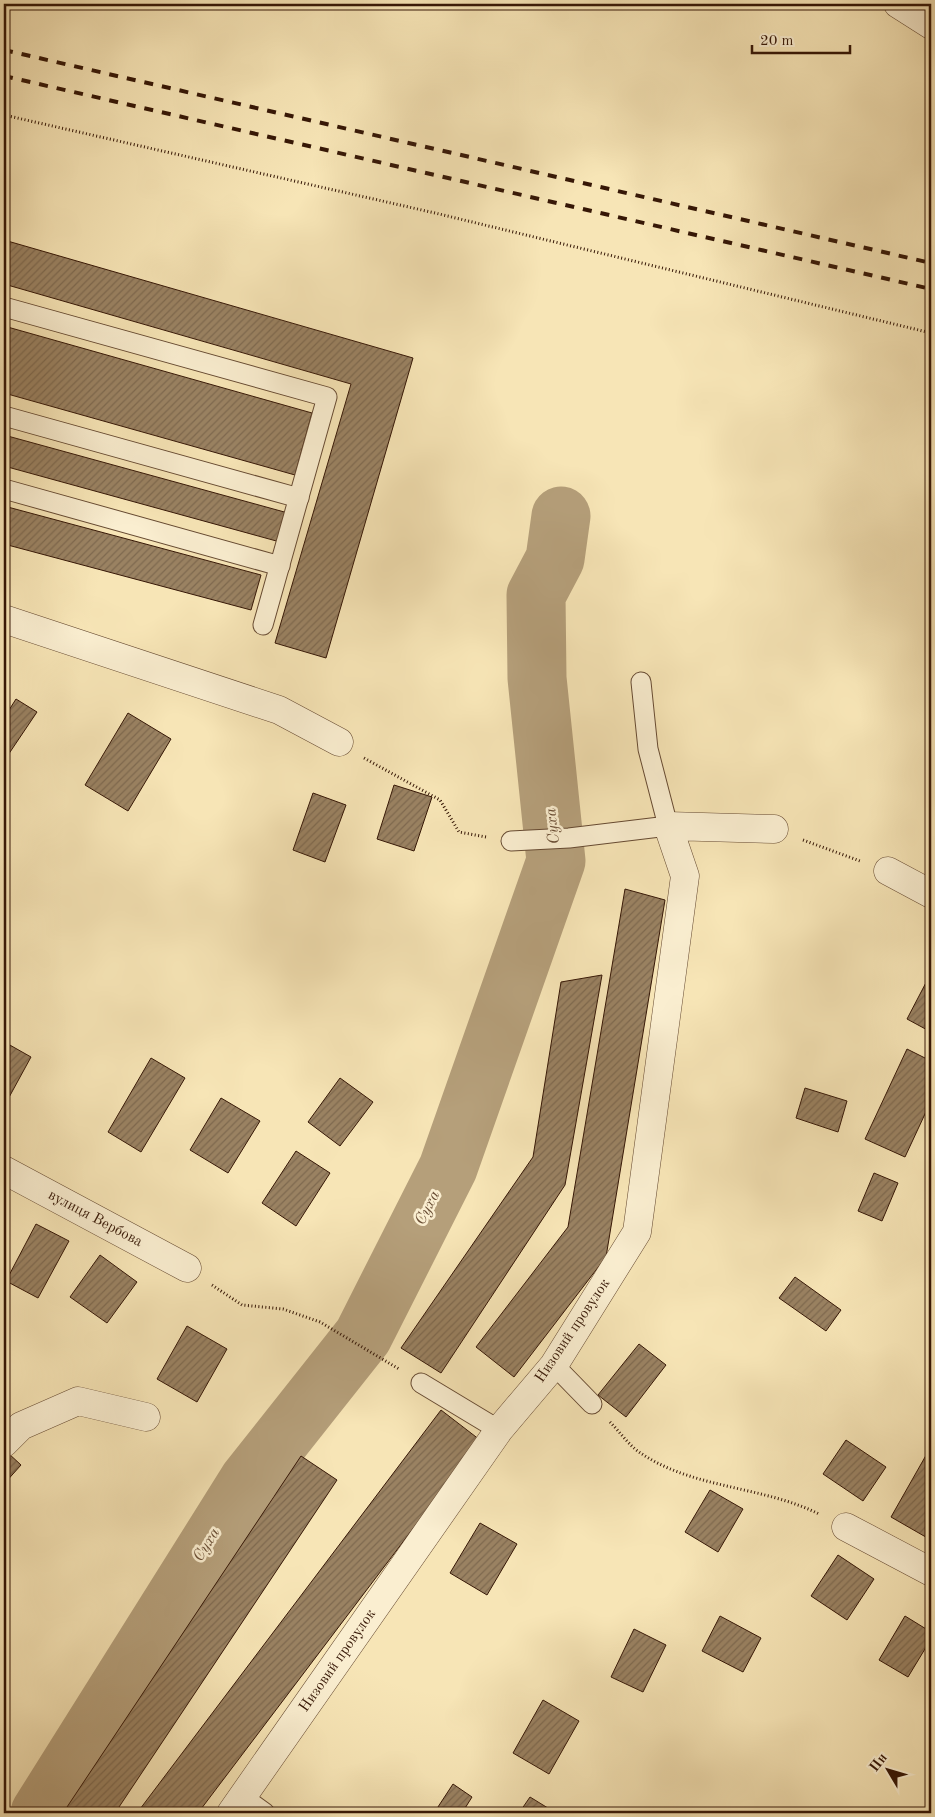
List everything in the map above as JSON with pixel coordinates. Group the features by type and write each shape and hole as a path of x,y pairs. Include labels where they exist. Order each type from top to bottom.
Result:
{"street":[{"path":"898,4 931,25"},
{"path":"4,620 279,710 339,742"},
{"path":"668,826 774,829"},
{"name":"Низовий провулок","path":"237,1805 499,1430 554,1364 638,1232 685,876 668,826"},
{"path":"888,871 931,894"},
{"name":"вулиця Вербова","path":"4,1170 197,1275"},
{"path":"4,1443 21,1426 78,1401 146,1417"},
{"path":"846,1527 931,1572"}],"lane":[{"path":"4,307 327,397 263,626"},
{"path":"4,416 299,498"},
{"path":"4,489 280,566"},
{"path":"512,841 559,839 668,826 648,749 641,682"},
{"path":"554,1364 592,1404"},
{"path":"421,1383 499,1430"},
{"path":"237,1805 265,1813"}],"path":[{"path":"4,115 445,215 931,333"},
{"path":"339,742 384,772 440,800 459,832 512,841"},
{"path":"774,829 888,871"},
{"path":"197,1275 242,1305 283,1309 320,1322 361,1345 421,1383"},
{"path":"592,1404 641,1454 680,1473 801,1505 846,1527"}],"building":[{"path":"4,240 413,358 326,658 275,643 351,384 4,284"},
{"path":"4,326 312,413 295,475 4,393"},
{"path":"4,435 288,513 280,542 4,466"},
{"path":"4,506 261,575 251,610 4,544"},
{"path":"16,699 37,712 4,761 4,718"},
{"path":"128,713 171,739 128,811 85,785"},
{"path":"394,785 432,797 414,851 377,839"},
{"path":"313,793 346,805 325,862 293,850"},
{"path":"625,889 665,900 606,1257 514,1377 476,1347 568,1227"},
{"path":"931,973 931,1032 907,1019"},
{"path":"602,975 565,1185 441,1373 401,1348 533,1157 561,982"},
{"path":"8,1044 31,1057 7,1101 4,1099 4,1052"},
{"path":"907,1049 931,1061 931,1101 905,1157 865,1139"},
{"path":"151,1058 185,1078 141,1152 108,1132"},
{"path":"340,1078 373,1102 340,1146 308,1122"},
{"path":"805,1088 847,1101 838,1132 796,1118"},
{"path":"221,1098 260,1121 228,1173 190,1150"},
{"path":"296,1151 330,1173 296,1226 262,1203"},
{"path":"874,1173 898,1183 882,1221 858,1211"},
{"path":"36,1224 69,1241 38,1298 6,1281"},
{"path":"100,1255 137,1282 107,1323 70,1297"},
{"path":"795,1277 841,1310 826,1331 779,1298"},
{"path":"187,1326 227,1349 197,1402 157,1379"},
{"path":"639,1344 666,1365 626,1417 598,1395"},
{"path":"441,1410 480,1440 198,1813 137,1813"},
{"path":"846,1440 886,1467 863,1501 823,1474"},
{"path":"929,1450 931,1451 931,1540 891,1517"},
{"path":"7,1452 21,1465 4,1484 4,1456"},
{"path":"301,1456 337,1480 115,1813 63,1813"},
{"path":"710,1490 743,1509 718,1552 685,1532"},
{"path":"480,1523 517,1544 487,1595 450,1573"},
{"path":"838,1555 874,1579 847,1620 811,1596"},
{"path":"720,1616 761,1638 743,1672 702,1651"},
{"path":"905,1616 931,1632 931,1639 908,1677 879,1660"},
{"path":"634,1629 666,1645 643,1692 611,1677"},
{"path":"543,1700 579,1721 549,1774 513,1753"},
{"path":"453,1784 472,1797 462,1813 434,1813"},
{"path":"530,1797 556,1813 519,1813"}],"waterway":[{"name":"Суха","path":"40,1813 249,1480 363,1336 448,1168 556,861 537,678 536,595 555,559 561,516"}],"railway":[{"path":"4,50 931,263"},
{"path":"4,76 931,289"}]}
